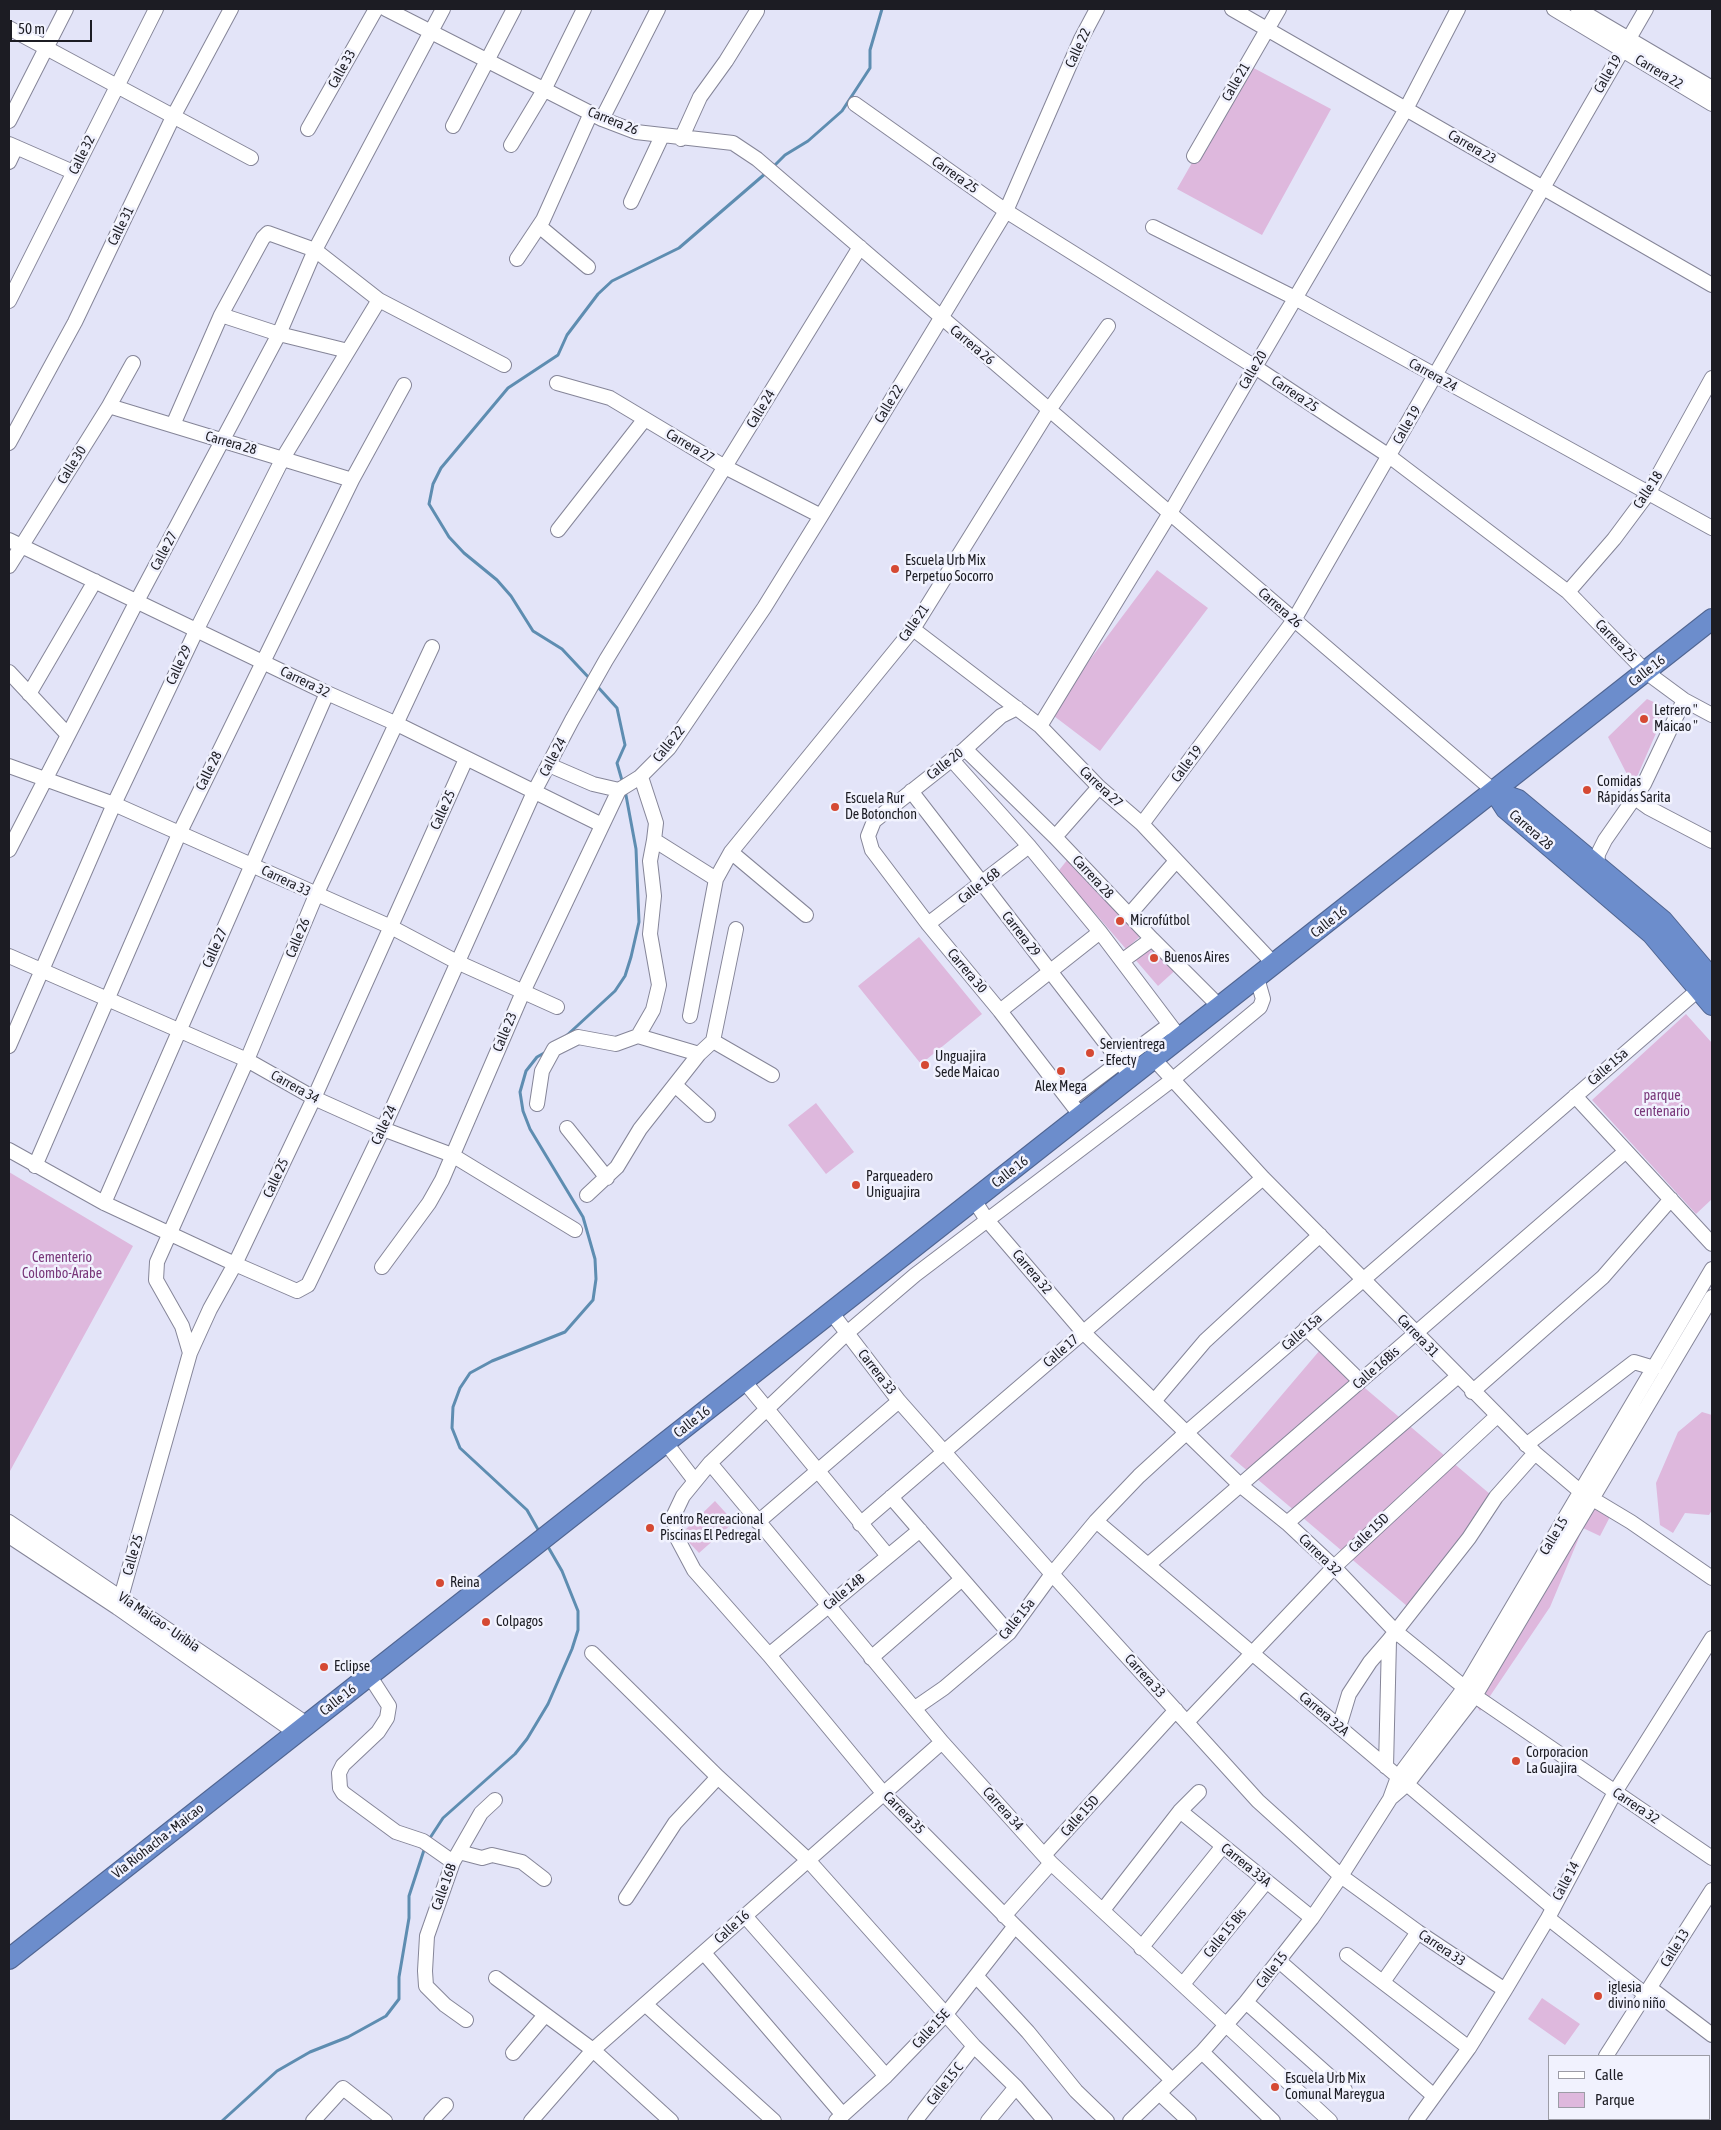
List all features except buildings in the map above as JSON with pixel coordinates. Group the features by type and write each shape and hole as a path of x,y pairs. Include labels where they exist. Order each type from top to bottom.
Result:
{"highway":[{"name":"Calle 16","path":"302,1728 1081,1116 1126,1070 1154,1059 1175,1032 1220,1006 1257,978 1712,619"},
{"name":"Carrera 28","path":"1495,792 1518,800 1663,921 1709,981 1712,1005"},
{"name":"Carrera 28","path":"1495,792 1506,809 1709,981"},
{"name":"Vía Riohacha - Maicao","path":"9,1959 302,1728"}],"street":[{"path":"9,121 66,9"},
{"name":"Calle 32","path":"9,301 116,85 156,9"},
{"name":"Calle 31","path":"9,443 75,322 173,117 230,9"},
{"name":"Calle 33","path":"308,129 376,9"},
{"name":"Carrera 26","path":"386,9 544,90 597,116 636,132 732,144 757,159 940,318 1495,792"},
{"path":"316,250 443,9"},
{"path":"453,126 514,9"},
{"path":"511,145 544,90 584,9"},
{"path":"516,259 539,226 597,116 658,9"},
{"name":"Calle 22","path":"620,790 641,777 669,748 764,608 821,516 1006,211 1081,39 1097,9"},
{"name":"Carrera 23","path":"1232,9 1712,285"},
{"name":"Calle 21","path":"1194,156 1279,9"},
{"name":"Calle 20","path":"1040,726 1170,513 1406,109 1458,9"},
{"name":"Carrera 22","path":"1554,9 1712,88"},
{"name":"Carrera 22","path":"1578,9 1712,104"},
{"name":"Calle 19","path":"1142,824 1294,620 1646,9"},
{"path":"681,139 700,97 726,61 757,11"},
{"path":"9,28 251,158"},
{"name":"Carrera 25","path":"854,104 1006,211 1255,367 1389,456 1568,592 1646,672 1684,700 1712,715"},
{"path":"631,202 662,136"},
{"path":"9,162 12,145 74,172"},
{"path":"539,226 588,267"},
{"name":"Carrera 24","path":"1153,227 1295,298 1712,528"},
{"path":"173,425 221,315 263,238 268,233 316,250 379,300 504,365"},
{"name":"Calle 24","path":"235,1264 298,1291 308,1285 383,1129 534,792 585,696 860,247"},
{"name":"Calle 27","path":"9,850 137,601 279,334 316,250"},
{"name":"Calle 29","path":"9,1046 114,804 196,629 283,458 379,300"},
{"path":"221,315 279,334 348,352"},
{"name":"Calle 21","path":"690,1016 716,880 731,852 913,628 1049,410 1108,326"},
{"name":"Calle 30","path":"9,566 109,406 133,363"},
{"name":"Calle 18","path":"1568,592 1614,539 1649,492 1712,378"},
{"name":"Carrera 27","path":"557,383 610,398 725,467 821,516"},
{"name":"Calle 28","path":"35,1166 179,834 352,480 404,385"},
{"name":"Carrera 28","path":"109,406 352,480"},
{"path":"558,530 644,420"},
{"name":"Carrera 32","path":"9,540 327,693 397,724 466,760 602,825"},
{"path":"29,694 95,581"},
{"name":"Carrera 27","path":"913,628 1040,726 1099,787 1142,824 1274,964"},
{"name":"Calle 26","path":"190,1353 182,1326 156,1280 157,1262 248,1060 316,895 432,647"},
{"path":"9,672 68,735"},
{"name":"Calle 27","path":"104,1203 327,693"},
{"path":"1597,867 1598,854 1605,840 1635,798 1684,700"},
{"name":"Calle 20","path":"874,821 952,760 1001,716 1018,708"},
{"name":"Carrera 28","path":"965,749 1055,837 1129,915 1220,1006"},
{"name":"Calle 25","path":"120,1603 190,1353 210,1309 235,1264 314,1098 466,760"},
{"name":"Carrera 28","path":"952,760 1029,846 1100,932 1175,1032"},
{"path":"549,765 593,784 620,790"},
{"name":"Carrera 33","path":"9,766 114,804 179,834 252,864 316,895 391,927 457,962 557,1007"},
{"path":"638,1036 653,1010 660,985 650,934 654,896 650,861 656,823 641,777"},
{"path":"1055,837 1099,787"},
{"name":"Calle 23","path":"382,1267 429,1203 452,1155 522,992 620,790"},
{"name":"Carrera 29","path":"911,791 1126,1070"},
{"path":"1635,798 1649,808 1712,842"},
{"name":"Carrera 30","path":"874,821 868,836 872,850 928,924 1000,1011 1081,1116"},
{"path":"654,840 716,880"},
{"name":"Calle 16B","path":"928,924 1029,846"},
{"path":"731,852 806,915"},
{"path":"1129,915 1176,861"},
{"path":"587,1196 617,1167 640,1129 699,1054 713,1041 736,929"},
{"path":"1000,1011 1100,932"},
{"path":"1122,961 1152,938"},
{"name":"Carrera 34","path":"9,956 248,1060 314,1098 383,1129 452,1155 575,1230"},
{"path":"666,1442 695,1481 710,1463 765,1409 847,1333 915,1275 1172,1080 1260,1007 1263,999 1257,978"},
{"name":"Calle 15a","path":"915,1708 944,1688 1010,1633 1052,1574 1096,1521 1139,1476 1306,1328 1709,981"},
{"name":"Calle 16","path":"1069,1100 1126,1070 1175,1032"},
{"path":"537,1104 542,1071 554,1049 578,1037 616,1044 638,1036 699,1054"},
{"path":"713,1041 772,1075"},
{"name":"Carrera 31","path":"1154,1059 1263,1178 1530,1449 1586,1496 1631,1522 1712,1578"},
{"path":"675,1085 708,1115"},
{"path":"1575,1096 1712,1244"},
{"path":"567,1128 607,1178"},
{"path":"9,1150 104,1203 235,1264"},
{"name":"Calle 16Bis","path":"1148,1565 1626,1151"},
{"name":"Calle 17","path":"860,1524 1263,1178"},
{"path":"1472,1392 1603,1277 1670,1199"},
{"name":"Carrera 32","path":"974,1200 987,1220 1083,1332 1155,1400 1240,1485 1287,1522 1334,1567 1392,1636 1614,1792 1712,1858"},
{"path":"1155,1400 1205,1342 1320,1235"},
{"name":"Calle 15","path":"1586,1496 1654,1368 1712,1269"},
{"name":"Calle 15","path":"1130,2121 1202,2052 1246,2002 1312,1918 1402,1780 1470,1692 1586,1496 1712,1297"},
{"name":"Carrera 33","path":"831,1312 900,1401 944,1452 1258,1801 1341,1876 1418,1932 1505,1990"},
{"path":"1306,1328 1360,1381"},
{"path":"1339,1727 1349,1694 1370,1662 1469,1538 1530,1449 1634,1362 1654,1368"},
{"path":"1287,1522 1457,1377"},
{"path":"744,1381 765,1409 888,1556"},
{"path":"758,1522 900,1401"},
{"name":"Calle 15D","path":"1187,1722 1251,1652 1334,1567 1497,1416"},
{"name":"Carrera 34","path":"710,1463 942,1742 1048,1859 1141,1948 1227,2023 1330,2121"},
{"name":"Carrera 35","path":"695,1481 683,1496 673,1517 678,1538 694,1570 769,1655 884,1794 1004,1916 1172,2080"},
{"path":"891,1497 1010,1633"},
{"name":"Carrera 32A","path":"1096,1521 1386,1766 1550,1913 1648,1991 1712,2035"},
{"name":"Vía Maicao - Uribia","path":"9,1522 120,1603 302,1728"},
{"name":"Calle 14B","path":"769,1655 920,1530"},
{"name":"Vía Maicao - Uribia","path":"9,1536 120,1603"},
{"path":"872,1658 962,1579"},
{"path":"1386,1766 1392,1636"},
{"name":"Calle 14","path":"1416,2121 1469,2048 1505,1990 1550,1913 1614,1792 1712,1638"},
{"path":"592,1653 718,1777 808,1860 974,2046 1016,2087 1045,2121"},
{"path":"369,1675 389,1706 387,1718 378,1732 343,1765 338,1773 340,1788 343,1793 396,1832 423,1841 456,1857 482,1858 492,1855 522,1862 544,1879"},
{"name":"Calle 15D","path":"1004,1916 1048,1859 1176,1710"},
{"name":"Calle 16","path":"531,2121 593,2050 942,1742"},
{"path":"626,1898 675,1824 718,1777"},
{"path":"1103,1910 1180,1811 1199,1792"},
{"name":"Calle 16B","path":"466,2020 445,2005 426,1986 427,1936 456,1857 481,1813 495,1800"},
{"name":"Carrera 33A","path":"1180,1811 1312,1918"},
{"path":"1141,1948 1223,1846"},
{"name":"Calle 15 Bis","path":"1183,1984 1266,1882"},
{"name":"Calle 13","path":"1607,2055 1712,1890"},
{"path":"745,1916 886,2076"},
{"name":"Calle 15E","path":"839,2118 886,2076 946,2014 977,1977 1015,1926"},
{"path":"1383,1982 1418,1932"},
{"path":"704,1953 839,2118"},
{"path":"1347,1955 1469,2048"},
{"path":"1279,1961 1434,2096"},
{"path":"977,1977 1028,2032 1076,2091 1107,2121"},
{"path":"496,1978 593,2050 671,2121"},
{"path":"1246,2002 1345,2090"},
{"path":"645,2004 774,2121"},
{"path":"513,2053 545,2015"},
{"name":"Calle 15 C","path":"915,2121 974,2046"},
{"path":"1202,2052 1273,2121"},
{"path":"988,2121 1016,2087"},
{"path":"312,2121 343,2088 385,2121"},
{"path":"1159,2094 1189,2121"},
{"path":"432,2121 446,2105"}],"green space":[{"path":"1248,65 1331,109 1262,235 1177,189"},
{"path":"1157,570 1208,608 1100,751 1050,713"},
{"path":"1647,699 1667,708 1633,786 1608,737"},
{"path":"1068,859 1146,931 1126,949 1094,912 1056,874"},
{"name":"Buenos Aires","path":"1148,932 1180,966 1158,986 1127,950"},
{"path":"919,937 982,1014 921,1064 858,986"},
{"name":"parque centenario","path":"1686,1014 1712,1043 1712,1199 1696,1214 1592,1100"},
{"path":"816,1103 854,1152 826,1174 788,1125"},
{"name":"Cementerio Colombo-Arabe","path":"9,1172 133,1246 10,1471 9,1470"},
{"path":"1320,1350 1497,1500 1407,1606 1230,1456"},
{"path":"1702,1412 1712,1415 1712,1510 1709,1515 1685,1513 1673,1533 1660,1525 1656,1483 1678,1432"},
{"path":"1582,1498 1614,1509 1600,1536 1583,1528 1550,1607 1480,1711 1468,1694"},
{"path":"715,1501 734,1522 699,1553 681,1534"},
{"path":"1542,1998 1580,2024 1565,2045 1528,2019"}],"waterway":[{"path":"773,167 785,155 808,141 842,111 870,68 870,50 882,9"},
{"path":"591,680 562,649 533,631 511,596 497,580 464,553 449,537 429,504 433,484 441,468 508,388 558,355 567,335 598,294 612,281 679,248 766,173"},
{"path":"597,686 617,708 625,745 617,763 623,784"},
{"path":"564,1038 615,991 625,976 631,957 639,922 636,849 625,790"},
{"path":"540,1533 527,1510 460,1448 452,1428 453,1407 460,1388 470,1373 492,1361 565,1332 593,1300 596,1279 595,1259 583,1217 530,1129 523,1111 520,1092 526,1071 537,1057 546,1052"},
{"path":"428,1841 443,1818 515,1754 527,1739 548,1704 572,1649 578,1630 578,1611 562,1571 547,1545"},
{"path":"222,2121 277,2071 310,2052 348,2037 386,2016 399,1999 399,1977 409,1918 409,1896 425,1847"}],"place":[{"name":"Escuela Urb Mix Perpetuo Socorro","path":"895,569"},
{"name":"Letrero \" Maicao \"","path":"1644,719"},
{"name":"Comidas Rápidas Sarita","path":"1587,790"},
{"name":"Escuela Rur De Botonchon","path":"835,807"},
{"name":"Microfútbol","path":"1120,921"},
{"name":"Buenos Aires","path":"1154,958"},
{"name":"Servientrega - Efecty","path":"1090,1053"},
{"name":"Unguajira Sede Maicao","path":"925,1065"},
{"name":"Alex Mega","path":"1061,1071"},
{"name":"Parqueadero Uniguajira","path":"856,1185"},
{"name":"Centro Recreacional Piscinas El Pedregal","path":"650,1528"},
{"name":"Reina","path":"440,1583"},
{"name":"Colpagos","path":"486,1622"},
{"name":"Eclipse","path":"324,1667"},
{"name":"Corporacion La Guajira","path":"1516,1761"},
{"name":"iglesia divino niño","path":"1598,1996"},
{"name":"Escuela Urb Mix Comunal Mareygua","path":"1275,2087"}]}
